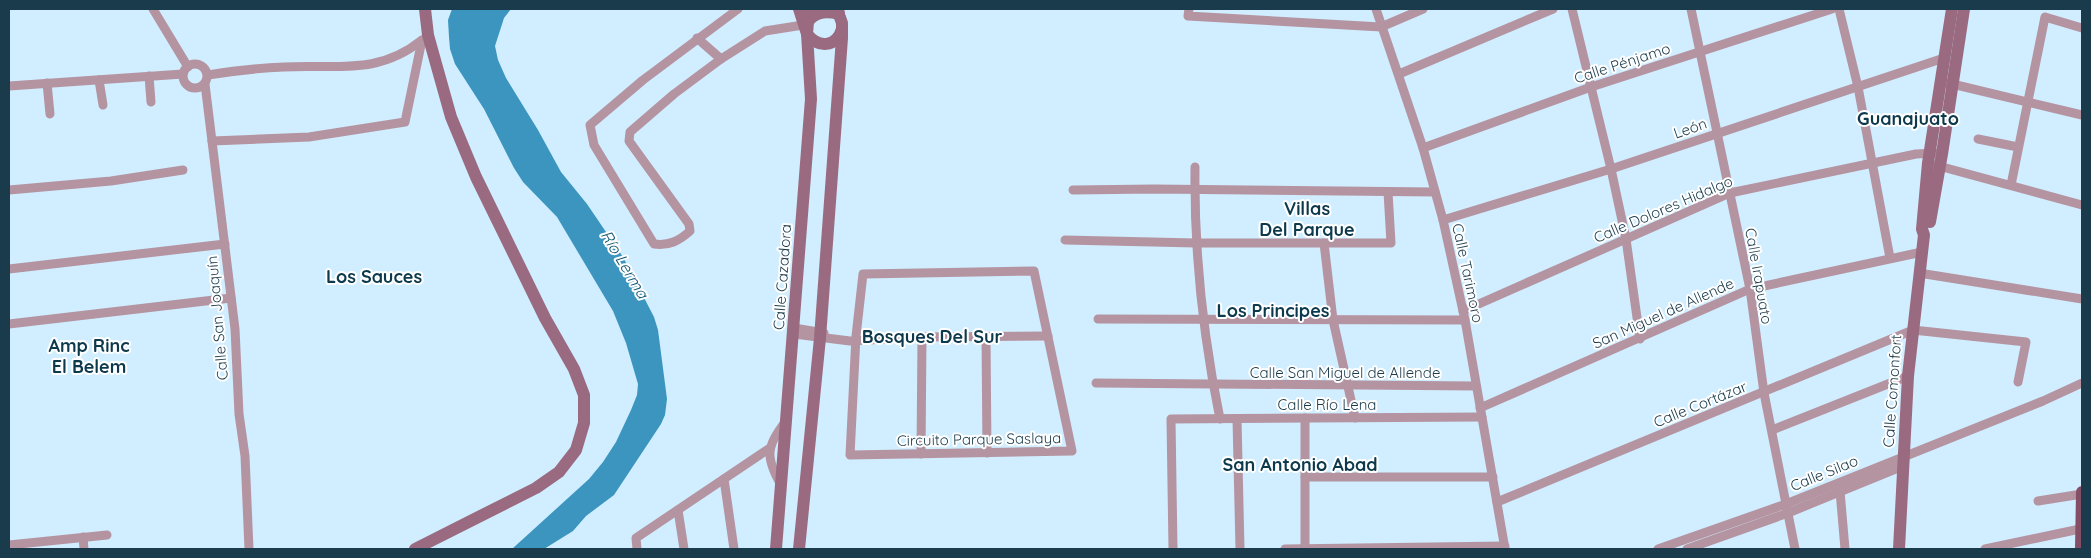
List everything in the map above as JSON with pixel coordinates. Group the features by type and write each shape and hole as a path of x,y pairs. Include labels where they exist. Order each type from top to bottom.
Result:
{"main road":[{"path":"2080,549 2082,493"}],"street":[{"path":"153,9 186,70 184,81 189,87 198,89 205,84 208,74"},
{"path":"212,141 309,137 405,122 425,37 425,9"},
{"path":"738,9 643,80 590,125 594,145 654,244 664,246 680,240 690,231 689,224 629,141 630,132 674,94 721,59 766,31 806,27"},
{"name":"Calle Cazadora","path":"776,549 811,99 806,27 798,9"},
{"path":"810,9 806,27 814,42 826,45 837,39 842,28"},
{"name":"Calle Tarimoro","path":"1376,9 1423,148 1443,220 1464,315 1505,548"},
{"path":"1188,13 1381,27 1423,9"},
{"path":"1399,74 1553,9"},
{"path":"1572,9 1626,239 1640,339"},
{"name":"Calle Irapuato","path":"1691,9 1750,289 1764,393 1795,549"},
{"name":"Calle Pénjamo","path":"1423,148 1591,87 1832,9"},
{"path":"1839,9 1858,87 1890,258"},
{"name":"Calle Comonfort","path":"1946,83 1944,58 1952,9"},
{"name":"Calle Comonfort","path":"1899,549 1908,376 1919,272 1924,235 1928,229 1935,159 1946,83 1964,9"},
{"path":"799,549 820,335 842,28 838,11 813,15 806,27"},
{"path":"2011,185 2045,17 2082,28"},
{"path":"208,74 283,67 372,65 399,56 425,37"},
{"path":"415,549 536,488 559,472 576,450 584,423 584,395 574,369 545,318 476,177 451,117 425,37"},
{"path":"697,38 721,59"},
{"name":"León","path":"1443,220 1611,169 1944,58"},
{"path":"9,86 149,76 186,70 193,64 202,66 208,74"},
{"path":"149,76 152,102"},
{"path":"99,80 102,105"},
{"path":"47,83 50,114"},
{"path":"1946,83 2082,115"},
{"name":"Calle San Joaquín","path":"205,84 235,329 239,414 245,456 249,549"},
{"path":"1978,138 2018,147"},
{"name":"Calle Dolores Hidalgo","path":"1098,320 1333,320 1464,315 1626,239 1730,193 1916,154 2011,185 2082,205"},
{"path":"1194,167 1196,243 1203,319 1220,419"},
{"path":"9,190 111,181 183,170"},
{"path":"1073,190 1435,192"},
{"path":"1065,240 1196,243 1391,243 1388,192"},
{"path":"1324,243 1333,320 1346,385 1355,418"},
{"path":"9,269 224,244"},
{"name":"San Miguel de Allende","path":"1481,412 1750,289 1922,252"},
{"name":"Circuito Parque Saslaya","path":"1034,271 1048,336 1072,451 850,455 862,274 1034,271"},
{"path":"1919,272 2082,299"},
{"path":"9,324 231,298"},
{"path":"1913,330 2026,342 2018,382"},
{"name":"Calle Cortázar","path":"1497,502 1913,330"},
{"path":"794,331 859,339 1048,336"},
{"path":"986,337 987,453"},
{"path":"921,454 922,338"},
{"path":"1772,430 1908,376"},
{"name":"Calle San Miguel de Allende","path":"1096,383 1476,386"},
{"name":"Calle Silao","path":"1687,549 1904,460 2082,383"},
{"name":"Calle Río Lena","path":"1172,549 1172,419 1355,418 1481,412"},
{"path":"1305,418 1305,549"},
{"path":"1237,419 1240,549"},
{"path":"781,485 771,468 770,448 777,433 787,421"},
{"path":"638,549 636,538 770,448"},
{"name":"Calle Silao","path":"1658,549 1840,491 1904,460"},
{"path":"1305,477 1493,477"},
{"path":"724,479 734,549"},
{"path":"1840,491 1846,549"},
{"path":"2038,501 2082,493"},
{"path":"678,510 684,549"},
{"path":"1985,549 2080,529"},
{"path":"9,545 32,546 83,537 107,535"},
{"path":"83,537 84,549"},
{"path":"1285,549 1505,548"},
{"path":"1172,549 1182,549"}],"water":[{"name":"Río Lerma","path":"452,9 511,9 504,18 495,46 498,60 506,78 561,172 587,204 623,257 654,317 658,330 667,399 665,415 661,424 614,495 586,516 573,531 544,549 512,549 589,479 603,462 616,442 631,410 637,395 638,384 626,343 613,311 557,217 523,182 514,168 484,109 455,64 450,49 448,20"}],"district":[{"name":"Guanajuato","path":"1908,118"},
{"name":"Villas Del Parque","path":"1307,218"},
{"name":"Los Sauces","path":"374,276"},
{"name":"Los Principes","path":"1273,310"},
{"name":"Bosques Del Sur","path":"932,336"},
{"name":"Amp Rinc El Belem","path":"89,355"},
{"name":"San Antonio Abad","path":"1300,464"}]}
